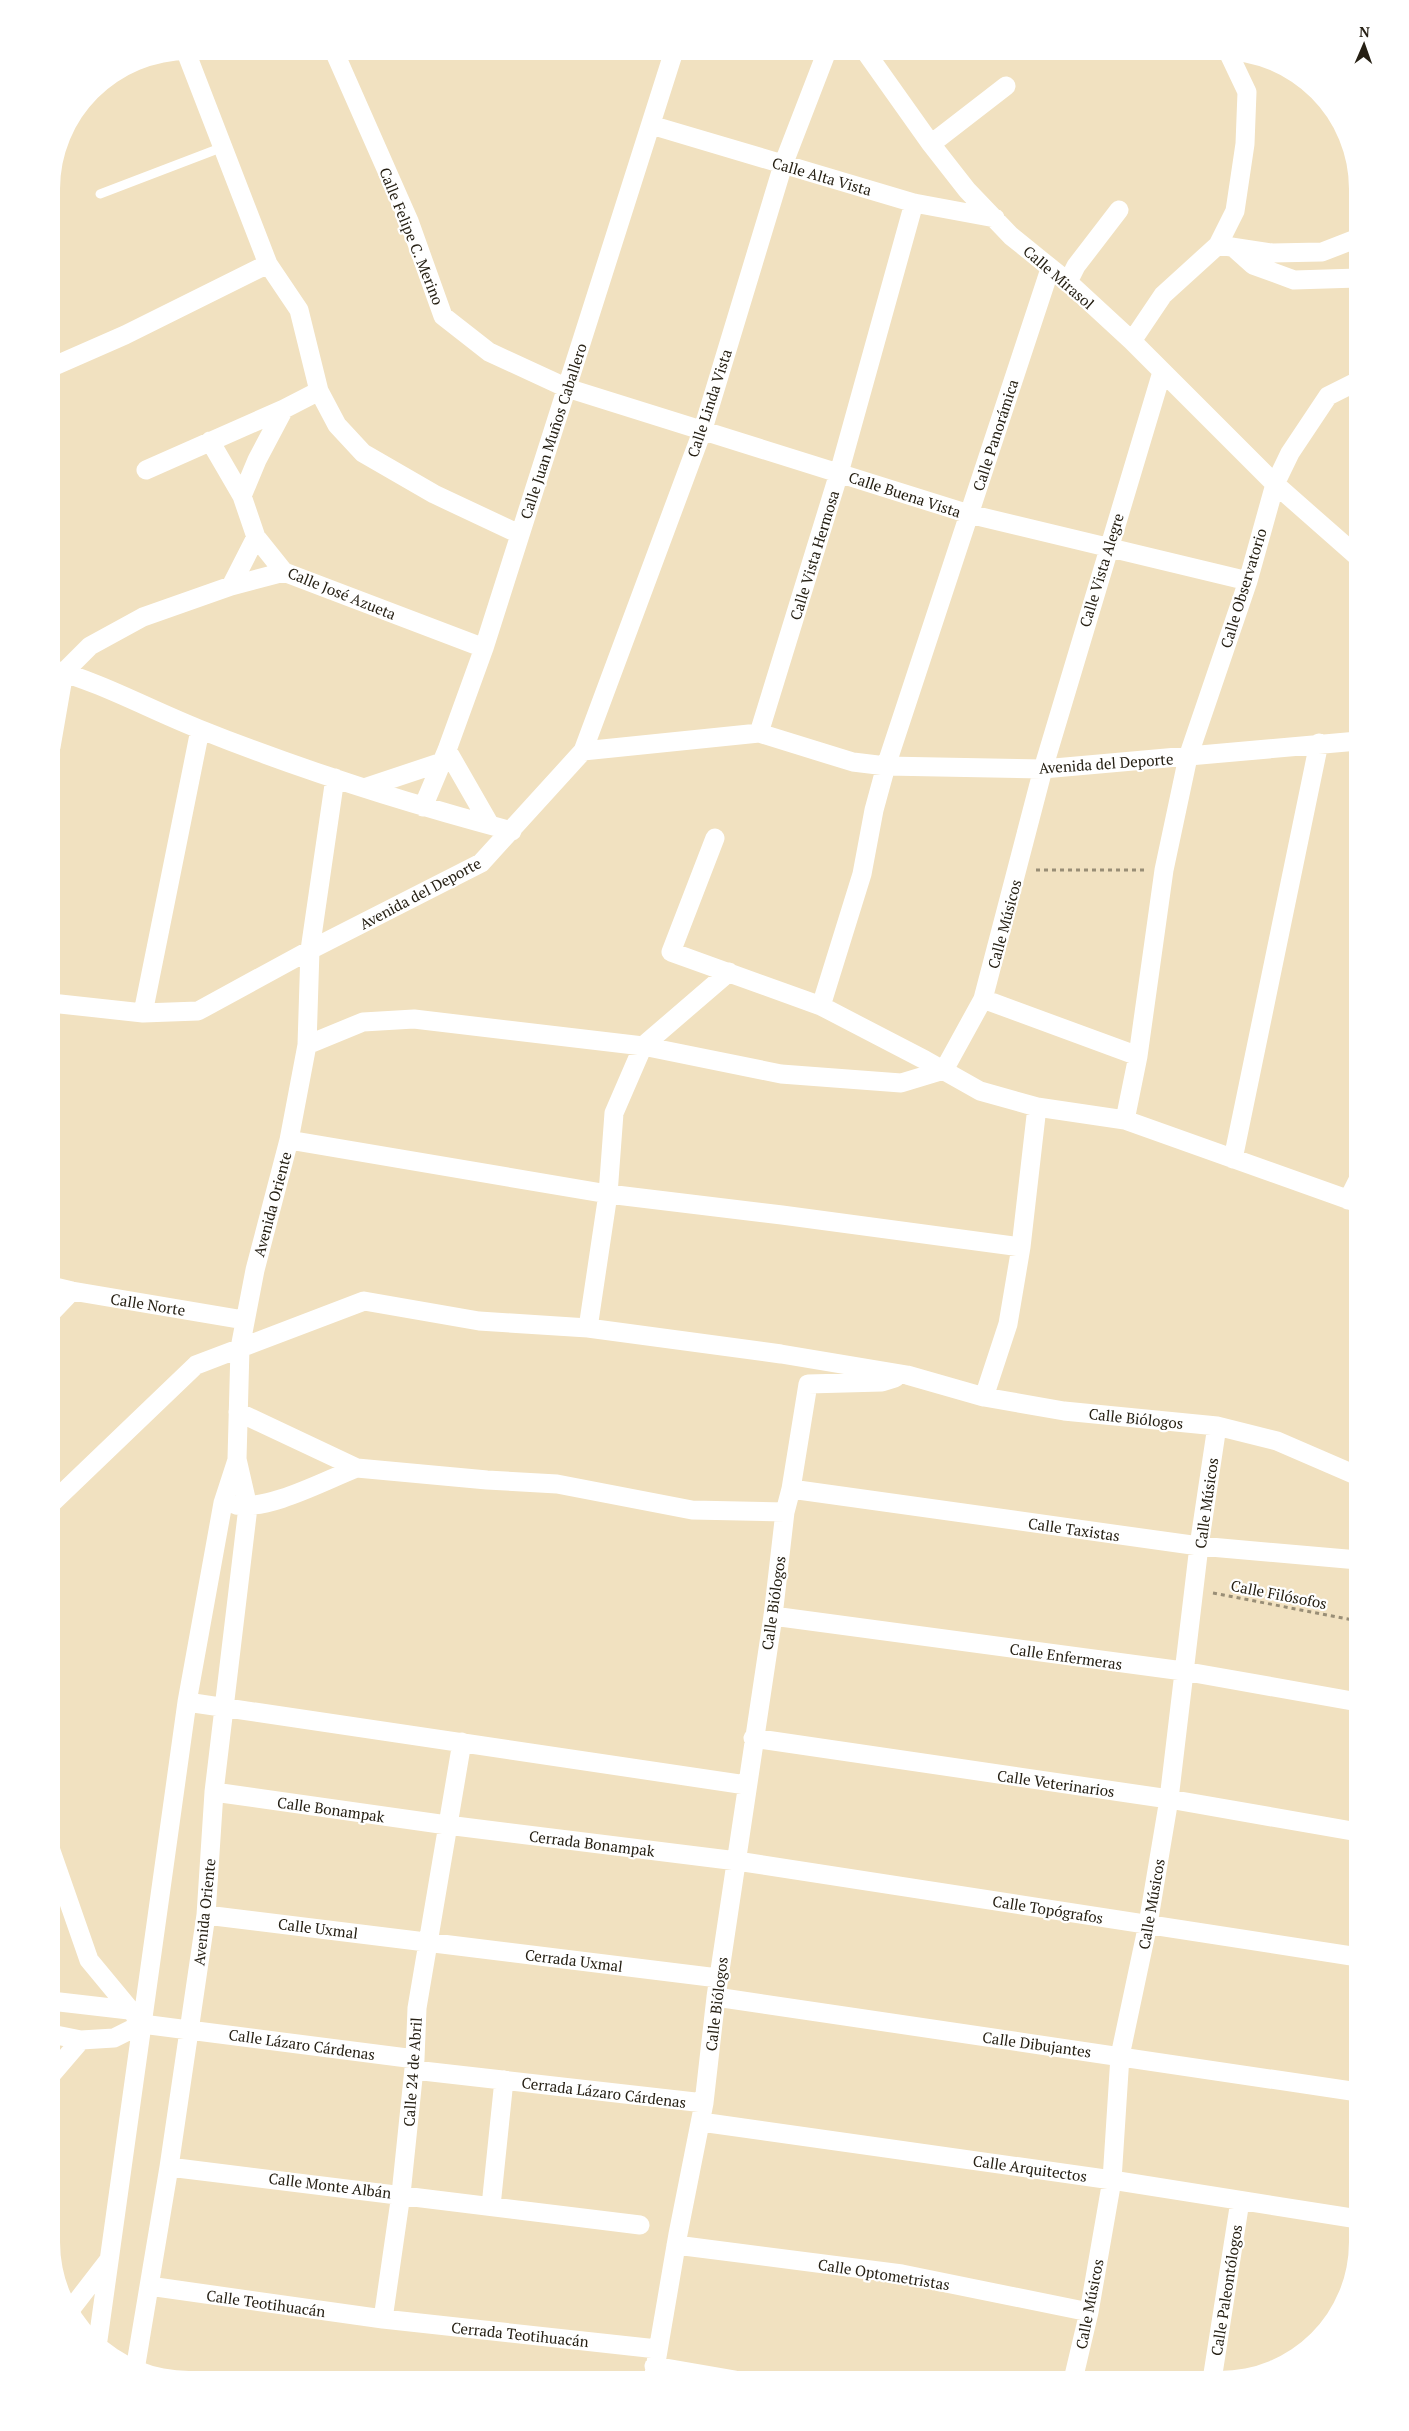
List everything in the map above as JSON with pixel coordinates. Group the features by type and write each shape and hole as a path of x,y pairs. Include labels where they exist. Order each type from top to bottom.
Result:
{"street":[{"path":"189,60 268,264 299,310 319,391 337,425 363,453 434,494 519,534"},
{"name":"Calle Felipe C. Merino","path":"338,60 409,221 443,316 489,352 567,388"},
{"name":"Calle Juan Muños Caballero","path":"423,807 484,648 671,60"},
{"name":"Calle Linda Vista","path":"583,751 702,429 782,165 824,60"},
{"name":"Calle Mirasol","path":"871,60 931,144 968,190 1011,236 1068,282 1132,341 1275,484 1349,549"},
{"path":"1132,341 1163,295 1226,246 1235,211 1245,144 1247,92 1232,60"},
{"path":"931,144 1006,86"},
{"name":"Calle Alta Vista","path":"651,125 914,203 995,218"},
{"name":"Calle Vista Hermosa","path":"759,733 839,473 914,203"},
{"path":"1068,282 1076,266 1119,210"},
{"path":"1226,246 1272,253 1322,252 1349,242"},
{"path":"1226,246 1253,266 1294,280 1349,278"},
{"path":"60,363 125,335 268,264"},
{"name":"Calle Panorámica","path":"821,1006 862,874 874,810 886,766 1050,268"},
{"name":"Calle Vista Alegre","path":"1043,769 1108,546 1162,372"},
{"name":"Calle Observatorio","path":"1125,1120 1138,1056 1164,870 1188,757 1248,581 1275,484 1290,453 1328,396 1349,386"},
{"name":"Calle Buena Vista","path":"567,388 969,514 1248,581"},
{"path":"146,470 284,409 319,391"},
{"path":"242,496 257,460 284,409"},
{"name":"Calle José Azueta","path":"210,441 242,496 256,537 284,572 484,648"},
{"path":"231,586 256,537"},
{"path":"60,668 90,646 143,617 231,586 284,572"},
{"path":"60,671 200,730 364,788 423,807 512,830"},
{"path":"143,1013 200,730"},
{"path":"583,751 759,733"},
{"name":"Avenida del Deporte","path":"759,733 853,762 886,766 1043,769 1349,741"},
{"path":"1233,1159 1319,743"},
{"name":"Avenida del Deporte","path":"60,1004 143,1013 198,1011 310,950 480,863 583,751"},
{"path":"364,788 444,756 490,825"},
{"name":"Calle Músicos","path":"944,1070 983,999 1043,769"},
{"name":"Avenida Oriente","path":"137,2360 169,2167 206,1915 214,1792 248,1507 237,1459 240,1348 244,1320 289,1140 307,1045 310,950 336,778"},
{"path":"715,838 671,952 821,1006 980,1090 1037,1107 1125,1120 1349,1201"},
{"path":"588,1328 608,1194 614,1113 642,1046 729,972"},
{"path":"983,999 1138,1056"},
{"path":"307,1045 363,1022 414,1019 642,1046 782,1074 901,1083 944,1070"},
{"path":"984,1397 1008,1324 1021,1247 1037,1107"},
{"path":"289,1140 608,1194 1021,1247"},
{"name":"Calle Norte","path":"60,1288 244,1320"},
{"path":"60,1304 72,1291"},
{"path":"60,1495 196,1365 364,1301 479,1321 588,1328 781,1354 907,1375"},
{"name":"Calle Biólogos","path":"654,2365 702,2112 717,1987 737,1861 785,1512 791,1489 808,1384 882,1382 907,1375 984,1397 1064,1411 1217,1426 1277,1441 1349,1472"},
{"path":"238,1412 357,1468 487,1480 557,1484 692,1510 785,1512"},
{"name":"Calle Músicos","path":"1075,2371 1089,2312 1112,2180 1120,2056 1148,1924 1169,1800 1199,1546 1217,1426"},
{"name":"Avenida Oriente","path":"99,2334 187,1702 223,1503 237,1459"},
{"path":"223,1503 248,1507 277,1500 357,1468"},
{"name":"Calle Taxistas","path":"791,1489 1199,1546 1349,1559"},
{"name":"Calle Enfermeras","path":"772,1616 1183,1671 1349,1700"},
{"path":"187,1702 746,1785"},
{"name":"Calle Veterinarios","path":"753,1738 1169,1800 1349,1830"},
{"name":"Calle 24 de Abril","path":"384,2319 401,2194 415,2064 417,2008 462,1742"},
{"name":"Calle Bonampak","path":"214,1792 447,1825"},
{"name":"Cerrada Bonampak","path":"447,1825 737,1861"},
{"name":"Calle Topógrafos","path":"737,1861 1349,1957"},
{"path":"60,1877 89,1960 142,2024 114,2038 81,2040 60,2036"},
{"name":"Calle Uxmal","path":"206,1915 429,1942"},
{"name":"Cerrada Uxmal","path":"429,1942 717,1987"},
{"name":"Calle Dibujantes","path":"717,1987 1120,2056 1349,2091"},
{"path":"60,2002 129,2010"},
{"name":"Calle Lázaro Cárdenas","path":"142,2024 189,2029 415,2064 504,2080"},
{"path":"60,2064 81,2040"},
{"path":"491,2206 504,2080"},
{"name":"Cerrada Lázaro Cárdenas","path":"504,2080 702,2112"},
{"name":"Calle Arquitectos","path":"702,2112 1349,2218"},
{"name":"Calle Monte Albán","path":"169,2167 401,2194 640,2225"},
{"name":"Calle Paleontólogos","path":"1213,2371 1240,2201"},
{"name":"Calle Optometristas","path":"676,2245 902,2274 1089,2312"},
{"path":"76,2303 109,2260"},
{"name":"Calle Teotihuacán","path":"149,2286 384,2319"},
{"name":"Cerrada Teotihuacán","path":"384,2319 686,2371"}],"lane":[{"path":"100,194 223,147"}],"path":[{"path":"1018,870 1164,870"},
{"name":"Calle Filósofos","path":"1195,1590 1349,1619"}]}
